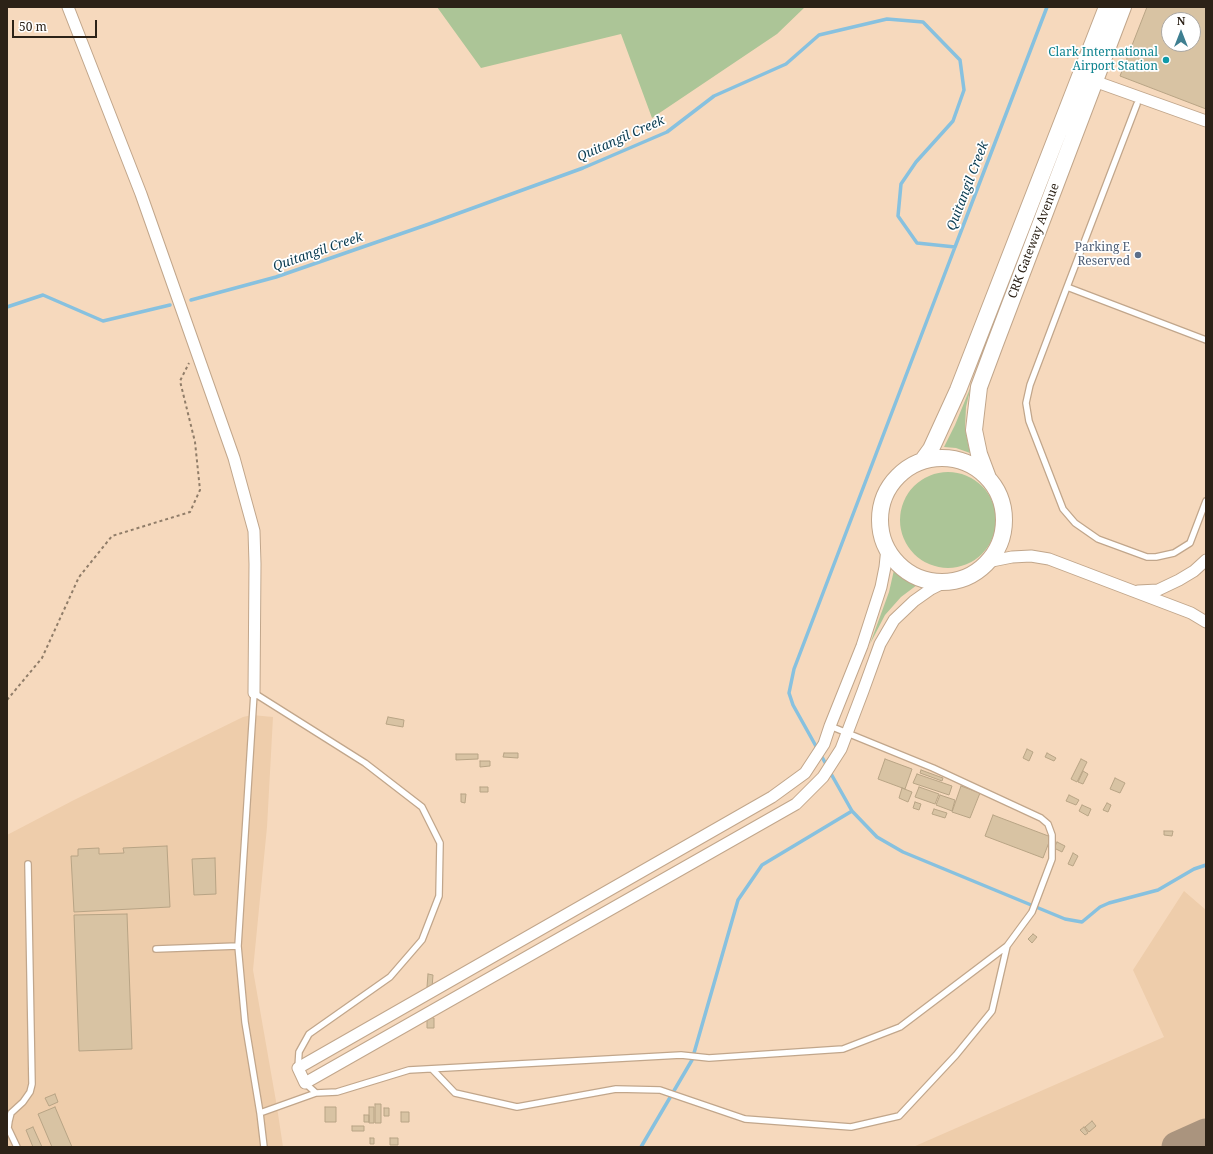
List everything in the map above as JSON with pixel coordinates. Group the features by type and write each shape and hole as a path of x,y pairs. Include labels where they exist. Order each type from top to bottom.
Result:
{"main road":[{"name":"CRK Gateway Avenue","path":"988,478 979,454 974,430 980,387 1079,122 1088,78 1107,7"},
{"name":"CRK Gateway Avenue","path":"923,460 931,449 958,390 1088,78 1123,7"},
{"path":"941,458 958,460 974,467 988,478 998,493 1004,511 1004,517 1003,530 998,547 987,562 975,572 962,578 947,581 929,580 912,574 897,563 887,548 881,531 880,513 884,496 894,480 902,472 923,460 941,458"}],"street":[{"path":"68,7 141,194 234,458 254,531 254,693"},
{"path":"1088,78 1206,122"},
{"path":"887,548 885,568 862,646 824,744 805,773 772,797 298,1068 305,1083 796,804 823,778 841,749 880,644 894,620 914,600 947,581"},
{"path":"987,562 1012,557 1031,556 1049,559 1191,613 1206,617"},
{"path":"1134,591 1158,590 1194,571 1206,560"},
{"path":"1191,613 1206,622"}],"lane":[{"path":"1137,104 1030,385 1026,403 1029,421 1063,509 1075,523 1098,539 1147,557 1156,557 1174,553 1190,542 1206,501"},
{"path":"1067,287 1206,340"},
{"path":"264,1147 245,1022 238,946 254,693 365,763 422,807 440,843 439,896 422,940 390,977 309,1034 299,1052 298,1068"},
{"path":"260,1113 316,1093 337,1092 409,1070 681,1055 709,1058 842,1049 900,1027 1007,946 1032,912 1052,859 1052,835 1048,824 1041,818 933,768 830,726"},
{"path":"17,1147 8,1128 9,1113 22,1102 30,1092 32,1084 28,864"},
{"path":"156,949 238,946"},
{"path":"432,1069 455,1093 517,1107 616,1089 660,1090 745,1119 851,1127 899,1116 956,1055 992,1011 1007,946"},
{"path":"305,1083 316,1093"}],"path":[{"path":"7,700 42,658 79,577 112,536 190,512 200,490 195,442 180,381 195,349"}],"shaded area":[{"path":"252,715 273,717 267,827 253,970 283,1147 7,1147 7,835 74,800 243,717"},
{"path":"1184,891 1206,910 1206,1147 913,1147 1164,1037 1133,970"}],"green space":[{"path":"437,7 805,7 777,34 652,118 621,34 481,68"},
{"path":"971,386 966,407 965,428 970,453 956,448 944,447"},
{"path":"948,472 966,476 975,480 982,486 988,493 992,502 996,520 992,538 988,547 982,554 975,560 966,564 948,568 930,564 921,560 914,554 908,547 904,538 900,520 904,502 908,493 914,486 921,480 930,476"},
{"path":"894,570 917,585 901,597 885,615 870,644 889,592"}],"building":[{"name":"Clark International Airport Station","path":"1147,7 1206,7 1206,109 1120,76"},
{"path":"388,717 404,720 403,727 386,724"},
{"path":"1027,749 1033,752 1029,761 1023,758"},
{"path":"504,753 518,753 518,758 503,757"},
{"path":"1047,753 1056,758 1054,761 1045,757"},
{"path":"456,754 478,754 478,759 456,760"},
{"path":"885,759 912,769 905,789 878,779"},
{"path":"1081,759 1087,762 1077,782 1071,779"},
{"path":"480,761 490,761 490,766 480,767"},
{"path":"921,770 943,778 942,781 920,773"},
{"path":"1083,771 1088,774 1083,784 1078,782"},
{"path":"917,774 952,786 949,795 913,783"},
{"path":"1115,778 1125,783 1120,793 1110,789"},
{"path":"961,786 980,793 970,818 952,812"},
{"path":"480,787 488,787 488,792 480,792"},
{"path":"919,787 939,794 935,804 915,797"},
{"path":"902,788 912,792 908,802 899,798"},
{"path":"461,794 466,794 465,803 461,802"},
{"path":"940,795 955,800 952,811 936,805"},
{"path":"1069,795 1079,800 1076,805 1066,801"},
{"path":"915,802 921,804 919,810 913,808"},
{"path":"1107,803 1111,805 1108,812 1103,810"},
{"path":"1082,805 1091,809 1088,816 1079,811"},
{"path":"934,809 947,813 945,818 932,814"},
{"path":"993,815 1051,837 1043,858 985,836"},
{"path":"1164,831 1173,831 1172,836 1164,835"},
{"path":"1057,842 1065,846 1062,852 1054,848"},
{"path":"167,846 170,907 74,912 71,856 78,856 78,849 99,848 99,854 124,853 123,848"},
{"path":"1073,853 1078,856 1073,866 1068,864"},
{"path":"215,858 216,894 194,895 192,859"},
{"path":"127,914 132,1049 79,1051 74,915"},
{"path":"1033,934 1037,937 1032,943 1028,939"},
{"path":"428,974 433,975 432,988 427,987"},
{"path":"427,1017 434,1018 434,1028 427,1028"},
{"path":"55,1094 58,1102 49,1106 45,1098"},
{"path":"375,1104 381,1104 381,1123 375,1123"},
{"path":"55,1107 72,1147 52,1147 38,1114"},
{"path":"325,1107 336,1107 336,1122 325,1122"},
{"path":"369,1107 374,1107 374,1123 369,1123"},
{"path":"384,1108 389,1108 389,1116 384,1116"},
{"path":"401,1112 409,1112 409,1122 401,1122"},
{"path":"364,1115 369,1115 369,1122 364,1122"},
{"path":"1092,1121 1096,1126 1089,1132 1085,1127"},
{"path":"352,1126 364,1126 364,1131 352,1131"},
{"path":"33,1127 42,1147 33,1147 26,1130"},
{"path":"1084,1127 1088,1133 1085,1135 1080,1130"},
{"path":"370,1138 374,1138 374,1144 370,1144"},
{"path":"390,1138 398,1138 398,1145 390,1145"}],"waterway":[{"name":"Quitangil Creek","path":"191,300 276,277 429,224 583,168 667,132 714,96 786,64 819,35 887,19 923,22 960,60 964,90 953,121 916,162 901,184 898,216 917,243 955,247 1047,7"},
{"path":"827,766 793,705 789,693 794,669 955,247"},
{"name":"Quitangil Creek","path":"7,307 43,295 103,321 170,305"},
{"path":"830,772 852,811 877,837 903,852 1065,919 1082,922 1100,907 1109,903 1158,890 1194,869 1206,865"},
{"path":"641,1147 692,1060 738,900 762,865 852,811"}],"taxiway":[{"path":"1177,1147 1206,1134"}],"place":[{"name":"Clark International Airport Station","path":"1166,60"},
{"name":"Parking E Reserved","path":"1138,255"}]}
